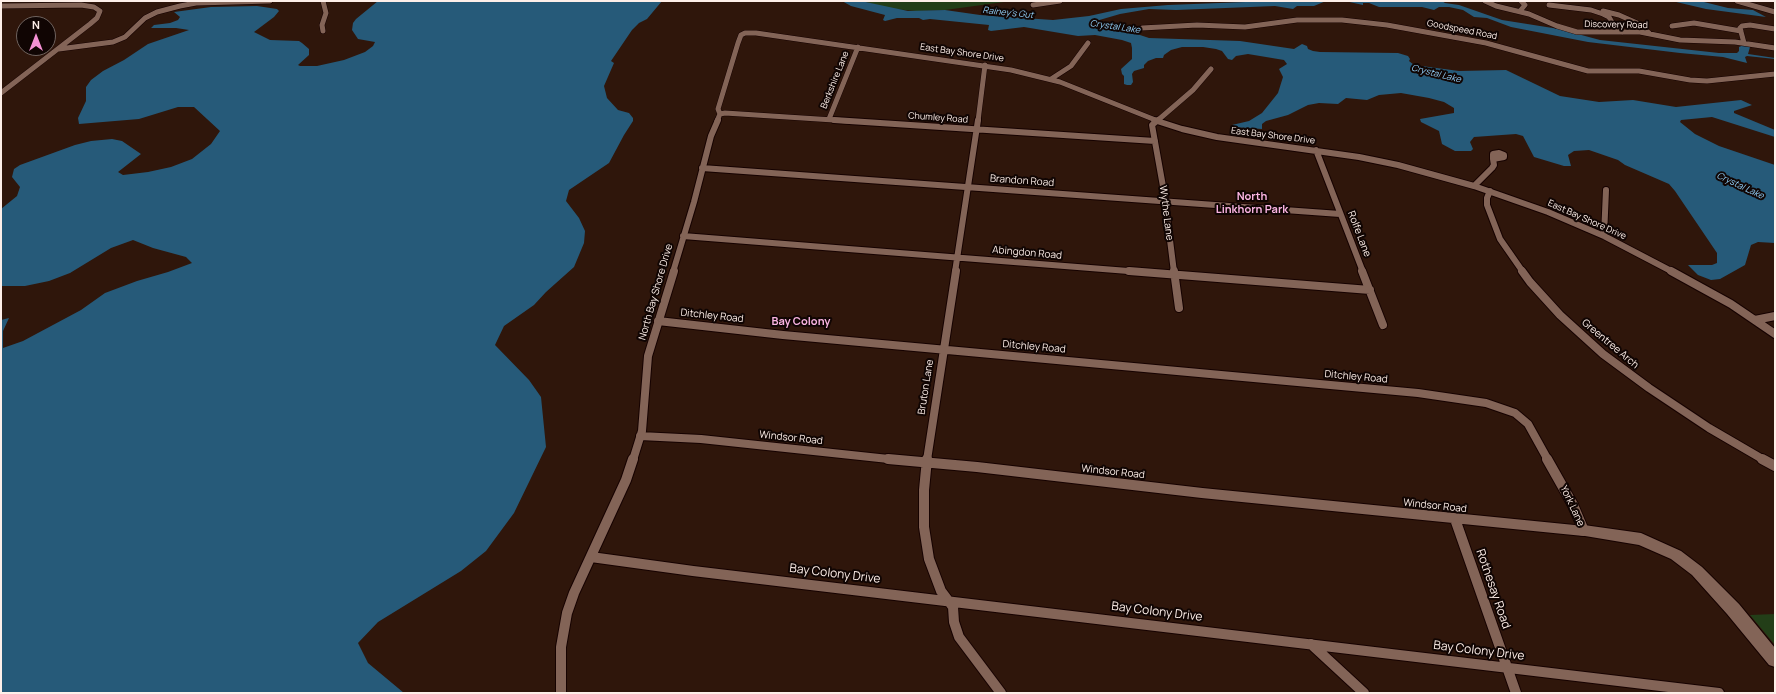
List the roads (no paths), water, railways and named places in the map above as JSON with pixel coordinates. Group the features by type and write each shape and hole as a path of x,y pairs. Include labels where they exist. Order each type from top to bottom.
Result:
{"street":[{"path":"58,49 99,46 118,41 125,37 145,18 157,12 180,6 196,3 270,1"},
{"path":"323,1 326,13 322,26 323,31"},
{"path":"1033,5 1060,1"},
{"name":"Discovery Road","path":"1485,1 1496,6 1520,11 1573,31 1649,33 1680,40 1713,40 1775,48"},
{"path":"1520,11 1526,5 1521,1"},
{"path":"1737,1 1775,12"},
{"path":"1,6 74,5 86,6 100,10 99,14 94,20 1,93"},
{"path":"1549,5 1598,12 1609,12 1620,15 1637,23 1649,33"},
{"path":"1598,12 1609,17 1613,24 1622,32"},
{"name":"Goodspeed Road","path":"1142,28 1197,25 1245,27 1297,20 1342,20 1387,25 1486,43 1588,71 1639,71 1690,80 1708,81 1775,74"},
{"path":"1672,26 1694,23 1741,31"},
{"path":"1744,43 1741,26 1744,25 1775,29"},
{"name":"East Bay Shore Drive","path":"743,34 756,33 986,65 1050,79 1173,127 1217,137 1316,150 1376,160 1474,186 1555,214 1604,236 1670,269 1731,304 1775,334"},
{"name":"North Bay Shore Drive","path":"561,693 561,647 567,613 574,593 626,480 640,436 644,411 648,356 714,125 720,114 718,109 738,43 743,34"},
{"path":"1050,79 1071,66 1088,43"},
{"name":"Berkshire Lane","path":"828,120 858,47"},
{"name":"Bruton Lane","path":"986,65 978,130 926,463 924,490 925,541 936,580 953,607 954,622 959,636 1001,693"},
{"path":"1155,121 1193,90 1211,69"},
{"name":"Chumley Road","path":"720,114 725,113 1155,142"},
{"name":"Wythe Lane","path":"1155,121 1152,127 1165,202 1179,308"},
{"name":"Rolfe Lane","path":"1316,150 1383,325"},
{"path":"1474,186 1492,168 1494,165 1493,160"},
{"name":"Brandon Road","path":"702,168 1340,214"},
{"path":"1604,236 1606,190"},
{"name":"Greentree Arch","path":"1490,191 1487,198 1487,205 1500,239 1530,282 1560,315 1603,354 1654,392 1709,428 1775,466"},
{"name":"Abingdon Road","path":"683,236 1370,290"},
{"path":"1755,320 1775,316"},
{"name":"Ditchley Road","path":"658,321 783,335 1408,392"},
{"name":"York Lane","path":"1408,392 1486,403 1510,411 1523,419 1536,436 1573,505 1584,531 1641,539 1676,555 1697,571 1733,609 1775,660"},
{"name":"Windsor Road","path":"640,436 701,439 1455,519 1584,531"},
{"name":"Rothesay Road","path":"1455,519 1516,693"},
{"name":"Bay Colony Drive","path":"591,557 693,571 1719,693"},
{"path":"1311,644 1364,693"}],"water":[{"path":"378,1 662,1 647,19 639,23 632,30 611,61 614,63 604,86 607,98 618,110 629,113 633,118 633,121 609,163 569,190 566,201 579,218 585,231 584,243 574,267 534,305 504,326 495,345 529,380 541,397 546,447 514,513 486,551 461,571 378,622 358,643 368,663 404,693 1,693 1,320 9,318 3,331 3,348 23,341 81,310 105,293 192,263 186,257 153,248 133,240 111,248 70,273 49,281 25,286 1,286 1,209 17,196 20,187 12,177 14,169 20,165 75,145 91,141 112,139 122,141 141,154 118,172 123,175 148,172 171,167 192,159 211,144 220,131 194,107 178,107 139,119 79,124 78,118 86,101 86,87 91,80 103,71 124,60 148,44 189,30 176,28 151,28 154,25 170,23 178,20 180,17 174,12 211,7 257,6 277,9 279,11 274,17 254,32 270,40 299,41 309,49 309,55 298,65 317,66 344,60 365,52 373,46 375,42 358,39 352,30 353,23 356,19"},
{"name":"Crystal Lake","path":"842,1 861,1 908,11 945,10 980,15 1053,20 1089,16 1121,9 1168,5 1271,1 1326,1 1314,6 1297,6 1293,9 1275,6 1176,10 1149,9 1120,14 1096,21 1091,25 1102,29 1131,32 1149,38 1240,41 1294,49 1302,44 1307,46 1308,49 1320,52 1398,53 1408,56 1410,59 1409,61 1414,65 1459,71 1506,70 1560,96 1599,102 1633,100 1676,107 1741,100 1752,105 1734,111 1734,113 1775,130 1775,137 1712,117 1681,120 1680,122 1695,134 1719,146 1775,165 1775,243 1758,242 1751,245 1745,265 1720,279 1711,280 1698,275 1688,265 1712,265 1717,263 1717,253 1669,184 1625,165 1618,160 1589,150 1574,151 1568,155 1571,166 1564,166 1534,157 1523,136 1516,134 1474,137 1470,142 1473,149 1471,151 1455,151 1442,144 1439,131 1421,122 1420,119 1454,113 1454,108 1444,102 1429,98 1401,93 1379,95 1367,100 1346,98 1338,104 1319,103 1308,105 1288,115 1266,121 1262,124 1262,129 1234,127 1232,125 1249,121 1262,113 1278,93 1283,77 1279,69 1287,64 1284,60 1248,54 1236,56 1232,60 1228,59 1222,51 1216,49 1203,47 1182,47 1171,50 1164,55 1163,58 1156,58 1148,61 1144,65 1144,68 1134,71 1132,74 1133,82 1131,85 1127,85 1124,84 1124,76 1121,69 1132,59 1132,48 1131,43 1122,40 1095,35 1078,36 1024,27 991,31 988,30 989,25 930,19 923,20 919,18 897,18 885,21 883,20 885,15 851,6"},
{"path":"1345,1 1442,1 1445,3 1459,5 1502,20 1559,29 1600,40 1719,53 1737,53 1739,51 1739,47 1744,45 1750,47 1748,54 1775,59 1747,56 1745,57 1747,63 1723,57 1588,42 1511,27 1487,18 1474,17 1463,10 1449,7 1439,7 1434,10 1422,7 1379,7 1369,3 1363,3 1363,5"},
{"path":"1672,1 1700,1 1728,8 1753,10 1766,17 1706,9"}],"district":[{"name":"North Linkhorn Park","path":"1252,203"},
{"name":"Bay Colony","path":"801,322"}],"water label":[{"name":"Rainey's Gut","path":"1008,13"}]}
